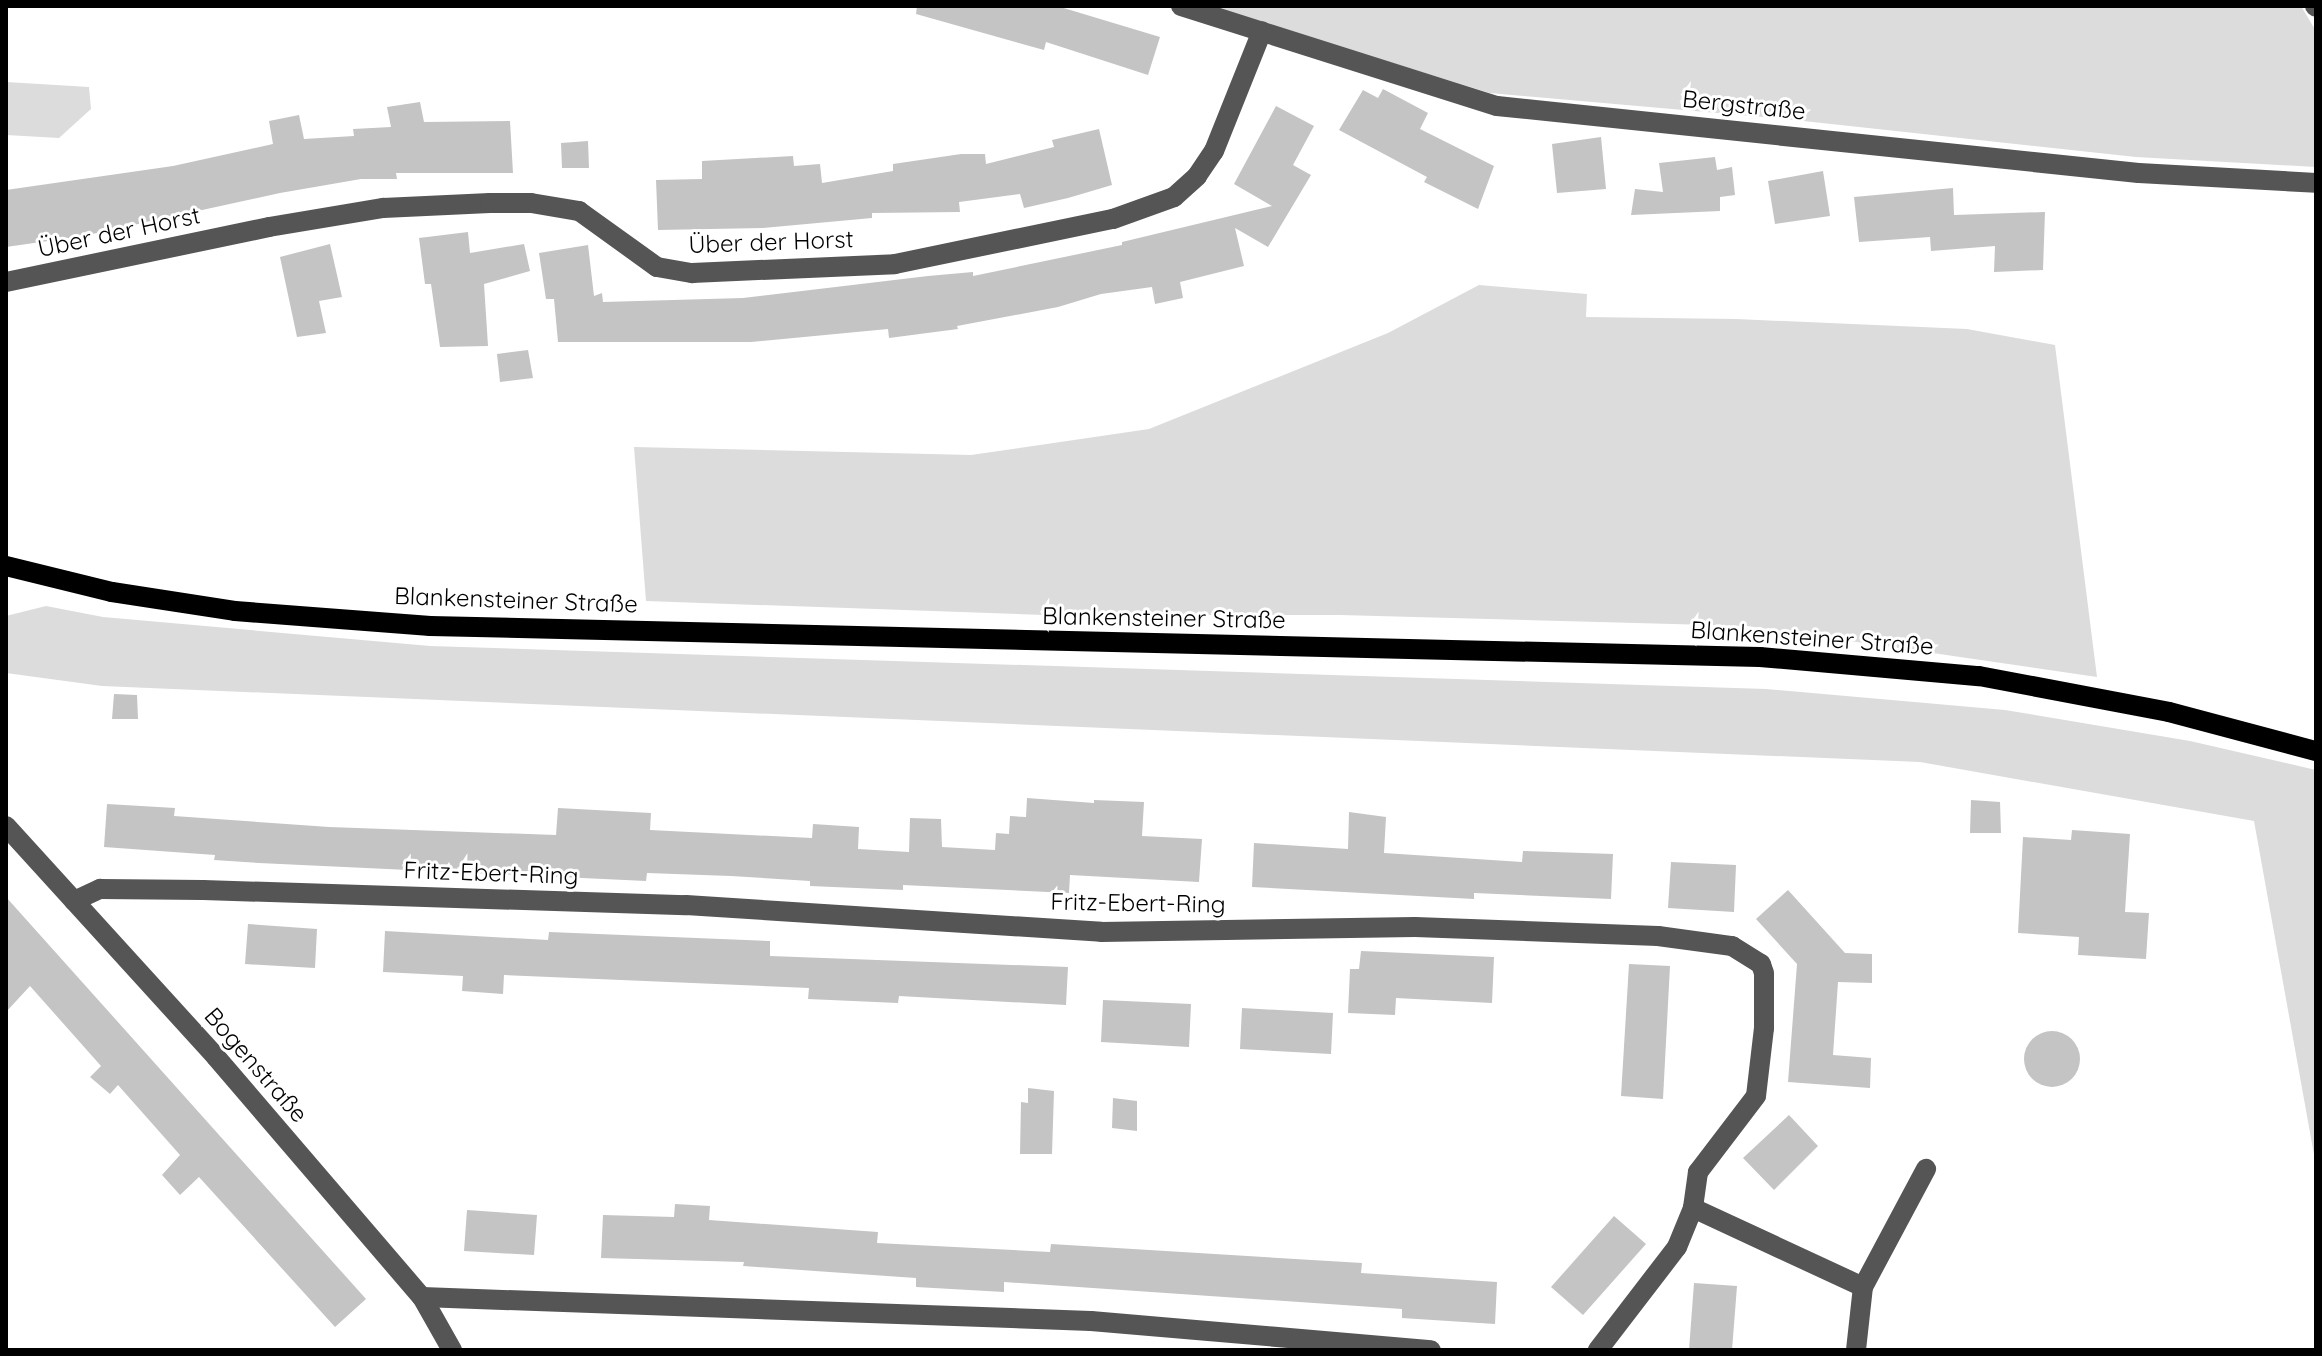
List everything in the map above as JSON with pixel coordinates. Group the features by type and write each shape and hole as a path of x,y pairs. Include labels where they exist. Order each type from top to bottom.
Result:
{"main road":[{"name":"Blankensteiner Straße","path":"6,566 112,592 235,611 430,626 1760,657 1979,676 2169,712 2316,751"}],"street":[{"name":"Bergstraße","path":"1181,6 1497,106 2139,173 2316,183"},
{"name":"Über der Horst","path":"6,282 269,227 383,208 490,203 531,203 579,211 657,267 692,273 895,264 1113,219 1174,197 1197,176 1214,151 1262,31"},
{"name":"Bogenstraße","path":"6,826 216,1057 422,1297 452,1350"},
{"name":"Fritz-Ebert-Ring","path":"74,901 100,889 218,890 686,905 1101,932 1415,927 1658,936 1720,944 1744,952 1761,964 1764,973 1759,1076 1752,1103 1698,1172 1693,1208 1677,1247 1598,1350"},
{"path":"1856,1350 1863,1287 1926,1169"},
{"path":"1693,1208 1863,1287"},
{"path":"422,1297 1091,1321 1431,1350"}],"shaded area":[{"path":"1208,6 2301,6 2316,31 2316,167 2136,157 1785,119 1490,93"},
{"path":"6,82 89,87 91,109 59,138 6,135"},
{"path":"1479,285 1587,294 1586,317 1736,319 1967,329 2055,345 2097,677 1747,626 1340,615 1045,615 646,601 634,447 971,455 1149,429 1388,333"},
{"path":"46,606 103,617 430,646 1766,689 2005,710 2190,741 2316,770 2316,1166 2254,821 1920,762 102,686 6,673 6,616"}],"building":[{"path":"917,6 1057,6 1160,37 1148,75 1046,42 1044,50 916,14"},
{"path":"1383,89 1428,113 1420,129 1494,166 1478,209 1424,182 1427,177 1339,130 1363,90 1378,98"},
{"path":"420,102 424,122 510,121 513,173 396,173 397,179 361,179 280,193 83,236 6,247 6,190 173,166 273,144 269,121 299,115 304,139 354,136 353,129 391,127 387,107"},
{"path":"1276,106 1314,126 1293,165 1311,175 1268,247 1235,228 1244,266 1180,282 1183,298 1155,304 1152,287 1101,294 1058,307 957,326 958,329 889,338 888,329 751,342 558,342 554,299 546,299 539,253 588,245 594,296 602,293 603,302 743,298 928,276 973,272 973,276 1122,245 1122,242 1272,206 1234,184"},
{"path":"1099,129 1112,185 1068,198 1024,208 1020,194 959,202 960,212 872,213 872,218 763,228 658,230 656,180 702,179 702,161 793,156 794,166 820,164 822,183 893,171 893,164 961,154 985,154 986,164 1054,147 1052,140"},
{"path":"1601,137 1606,189 1557,193 1552,144"},
{"path":"588,141 589,168 562,168 561,143"},
{"path":"1715,157 1717,170 1732,167 1735,195 1720,197 1720,211 1631,215 1635,189 1663,192 1659,163"},
{"path":"1823,171 1830,216 1775,224 1768,181"},
{"path":"1953,188 1954,215 2045,212 2043,270 1994,272 1995,246 1931,251 1930,237 1859,242 1854,197"},
{"path":"468,232 470,253 524,244 530,271 484,284 488,346 440,347 431,284 425,284 419,238"},
{"path":"330,244 342,297 319,301 326,333 297,337 280,257"},
{"path":"528,350 533,378 500,382 497,354"},
{"path":"114,694 137,695 138,719 112,719"},
{"path":"1027,798 1094,803 1094,800 1144,802 1142,836 1202,839 1199,882 1070,875 1069,893 903,885 903,890 810,886 810,881 731,876 647,873 646,881 259,863 214,860 215,855 104,847 107,804 175,808 174,816 329,827 556,835 558,808 651,813 650,830 812,838 813,824 859,827 858,849 909,852 910,818 941,819 942,847 995,850 996,833 1009,834 1010,816 1026,817"},
{"path":"1971,800 2000,802 2001,833 1970,833"},
{"path":"1349,812 1386,817 1384,853 1522,862 1523,851 1613,854 1611,899 1474,893 1474,899 1252,887 1254,843 1348,849"},
{"path":"2072,830 2130,834 2125,912 2149,913 2146,959 2078,955 2079,937 2018,933 2023,837 2071,840"},
{"path":"1671,862 1736,865 1734,912 1668,908"},
{"path":"1788,890 1845,953 1872,954 1872,983 1838,982 1833,1055 1871,1058 1870,1088 1788,1082 1797,964 1756,919"},
{"path":"6,897 366,1299 335,1327 199,1177 180,1195 162,1175 180,1155 118,1085 110,1094 90,1077 101,1066 30,986 6,1012"},
{"path":"248,924 317,929 315,968 245,964"},
{"path":"385,931 548,940 549,932 770,941 770,956 1068,967 1066,1005 899,996 898,1003 808,999 809,988 504,975 503,994 462,991 463,976 383,972"},
{"path":"1361,951 1494,957 1492,1003 1396,998 1395,1015 1348,1013 1350,969 1359,969"},
{"path":"1629,964 1670,966 1663,1099 1621,1096"},
{"path":"1103,1000 1191,1004 1189,1047 1101,1042"},
{"path":"1242,1008 1333,1013 1331,1054 1240,1049"},
{"path":"2052,1031 2072,1039 2080,1059 2072,1079 2052,1087 2032,1079 2024,1059 2032,1039"},
{"path":"1028,1088 1054,1091 1052,1154 1020,1154 1021,1102 1028,1103"},
{"path":"1113,1098 1137,1101 1137,1131 1112,1128"},
{"path":"1789,1115 1818,1146 1774,1190 1743,1158"},
{"path":"675,1204 710,1206 709,1220 878,1232 877,1243 1050,1252 1051,1244 1362,1263 1361,1273 1497,1282 1495,1324 1402,1318 1402,1309 1004,1282 1004,1292 916,1287 916,1278 743,1266 744,1262 601,1258 603,1215 674,1217"},
{"path":"467,1210 537,1215 534,1255 464,1251"},
{"path":"1614,1216 1646,1244 1583,1315 1551,1287"},
{"path":"1694,1283 1737,1286 1732,1350 1689,1350"}]}
